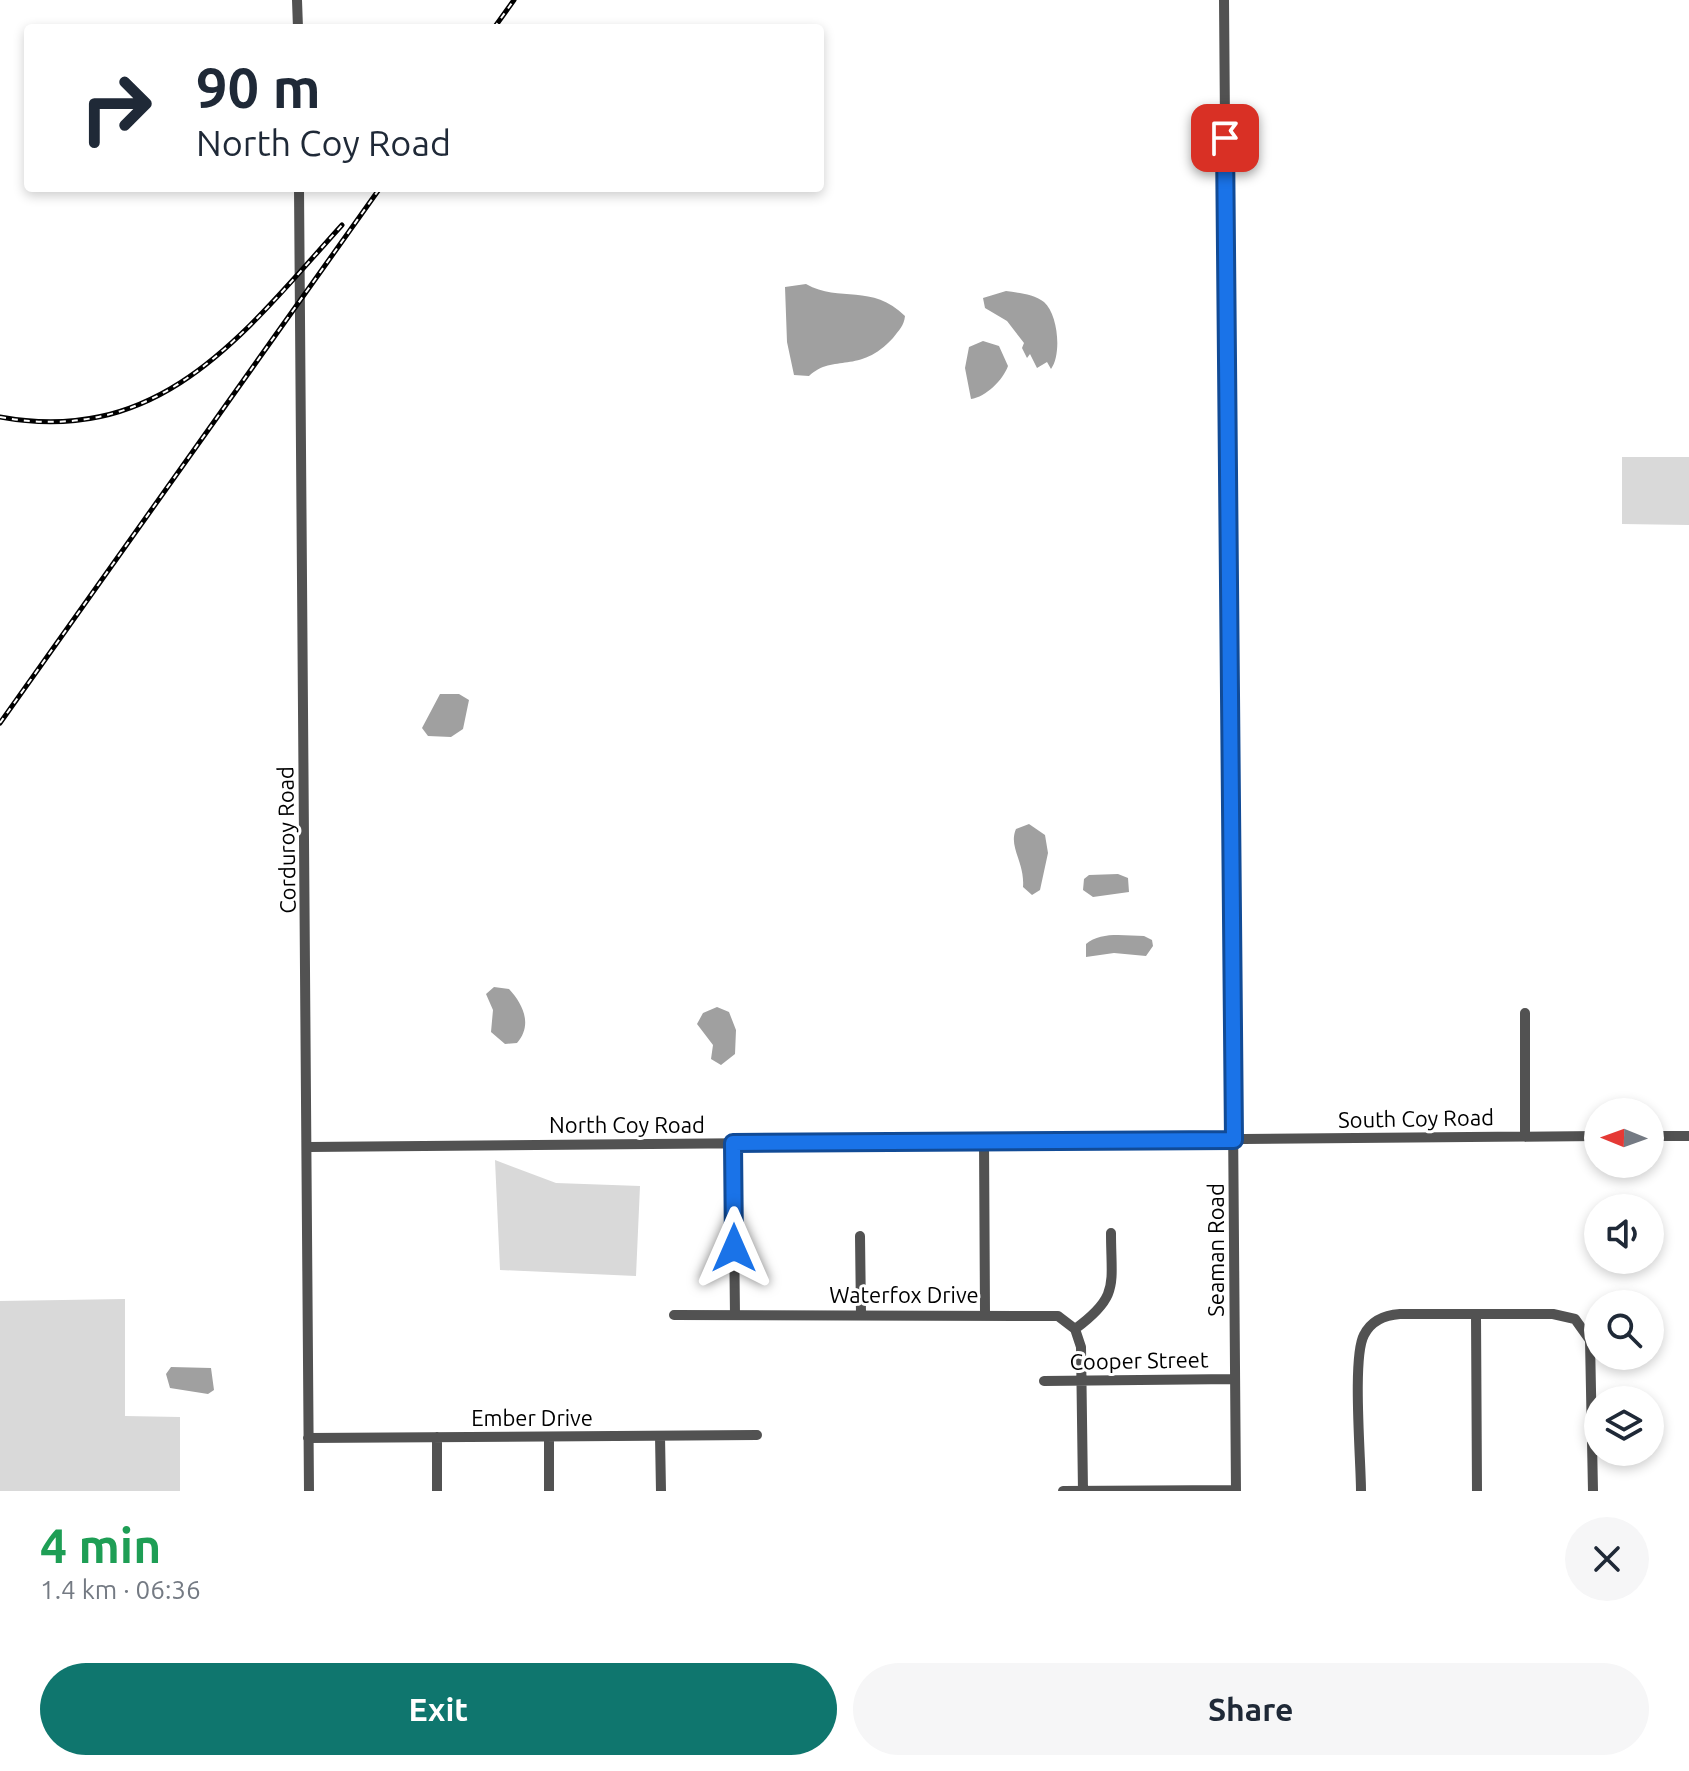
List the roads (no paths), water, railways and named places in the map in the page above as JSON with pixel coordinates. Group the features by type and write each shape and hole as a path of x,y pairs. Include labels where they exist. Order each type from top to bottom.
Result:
{"street":[{"path":"297,0 298,24"},
{"name":"Seaman Road","path":"1224,0 1236,1490"},
{"name":"Corduroy Road","path":"299,192 309,1147 309,1491"},
{"path":"1525,1013 1525,1137"},
{"name":"South Coy Road","path":"1234,1140 1584,1136"},
{"path":"1664,1136 1689,1136"},
{"name":"North Coy Road","path":"309,1147 1234,1140"},
{"path":"984,1141 985,1313"},
{"path":"733,1143 735,1315"},
{"path":"1083,1491 1082,1381 1080,1341 1075,1329 1098,1312 1109,1297 1111,1233"},
{"path":"860,1236 861,1314"},
{"name":"Waterfox Drive","path":"674,1315 1053,1314 1075,1329"},
{"path":"1476,1314 1477,1491"},
{"path":"1361,1491 1360,1349 1371,1326 1395,1315 1476,1314 1558,1314 1585,1328 1592,1353 1593,1491"},
{"name":"Cooper Street","path":"1044,1381 1235,1379"},
{"name":"Ember Drive","path":"308,1438 757,1435"},
{"path":"660,1436 661,1491"},
{"path":"437,1437 437,1491"},
{"path":"549,1437 549,1491"},
{"path":"1063,1491 1236,1490"}],"railway":[{"path":"497,24 514,0"},
{"path":"0,723 377,192"},
{"path":"0,417 57,422 108,415 154,398 195,372 234,341 342,225"}]}
